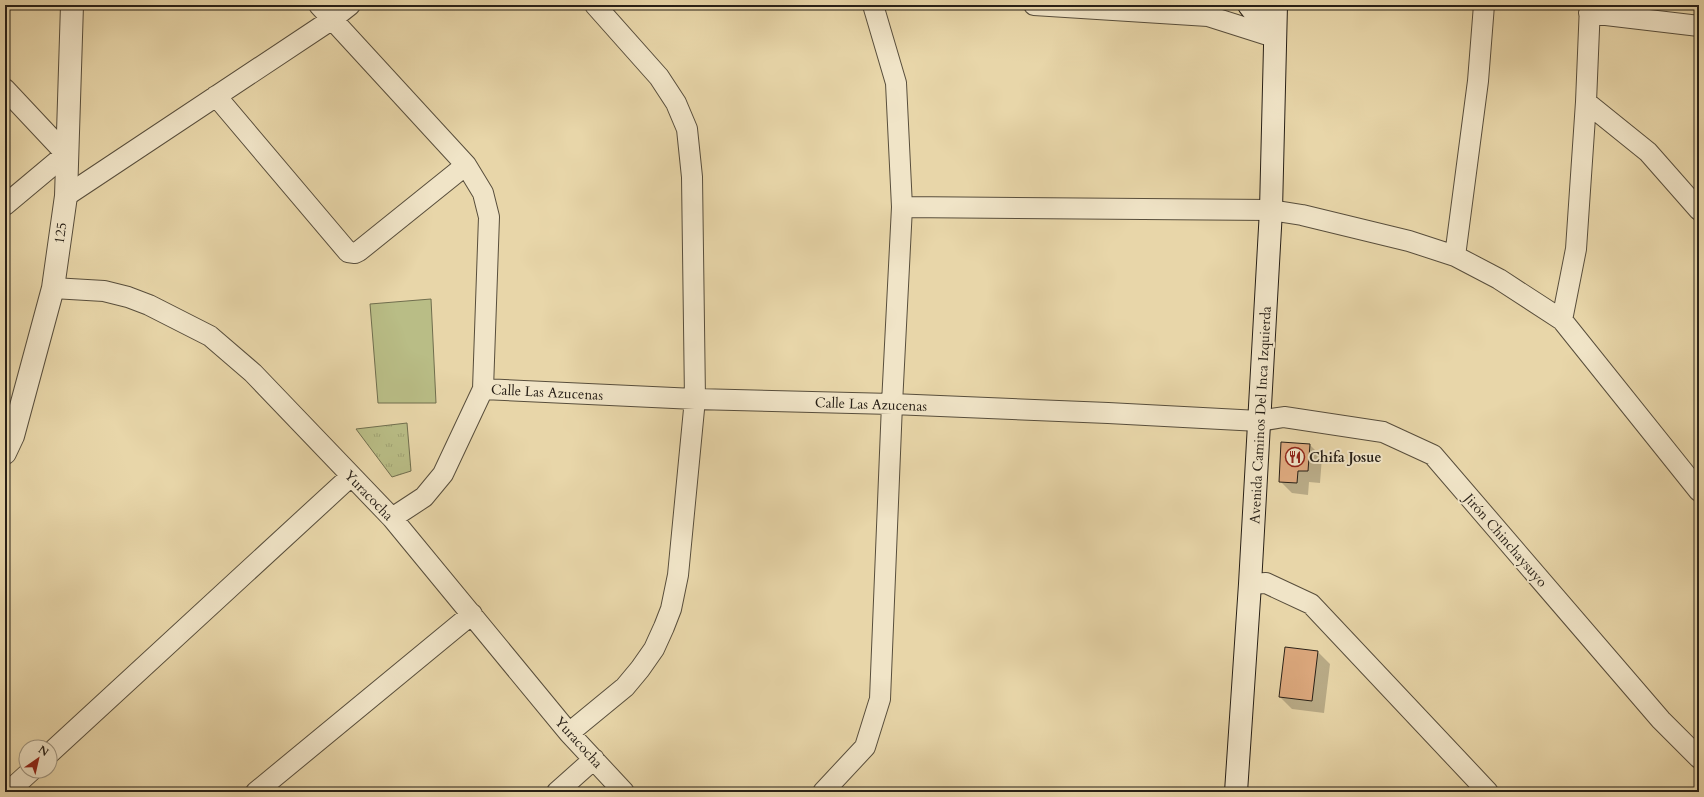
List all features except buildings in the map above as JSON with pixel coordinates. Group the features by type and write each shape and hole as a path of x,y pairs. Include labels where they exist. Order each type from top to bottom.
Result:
{"main road":[{"name":"125","path":"5,453 13,436 53,288 66,196 66,154 72,5"},
{"path":"1249,5 1274,37"},
{"name":"Avenida Caminos Del Inca Izquierda","path":"1236,792 1250,584 1271,210 1274,37 1276,5"}],"street":[{"path":"319,5 331,20 466,165 483,193 489,217 483,389 443,474 424,498 392,518"},
{"path":"66,196 331,20 350,5"},
{"path":"569,733 625,687 640,669 654,649 671,609 678,575 695,399 692,178 687,129 676,103 659,77 595,5"},
{"path":"823,792 865,747 880,699 902,207 896,83 873,5"},
{"path":"1034,5 1208,16 1274,37"},
{"path":"1455,256 1478,81 1484,5"},
{"path":"1562,320 1576,249 1586,102 1590,9 1699,26"},
{"path":"5,89 66,154 5,205"},
{"path":"216,96 348,252 355,253 359,251 466,165"},
{"path":"1586,102 1648,152 1699,210"},
{"path":"902,207 1271,210 1302,215 1410,241 1455,256 1499,278 1562,320 1699,491"},
{"name":"Yuracocha","path":"53,288 104,291 128,297 149,305 210,336 253,373 392,518 569,733 624,792"},
{"name":"Calle Las Azucenas","path":"483,389 695,399 892,404 1259,421"},
{"name":"Jirón Chinchaysuyo","path":"1259,421 1284,417 1383,432 1433,455 1661,720 1699,758"},
{"path":"58,746 351,476"},
{"path":"1250,584 1266,583 1311,604 1488,792"},
{"path":"256,792 472,614"},
{"path":"557,792 594,759"},
{"path":"8,792 22,779"}],"green space":[{"path":"431,299 436,403 378,403 370,304"},
{"path":"407,423 411,471 392,477 356,429"}],"place":[{"name":"Chifa Josue","path":"1295,457"}]}
